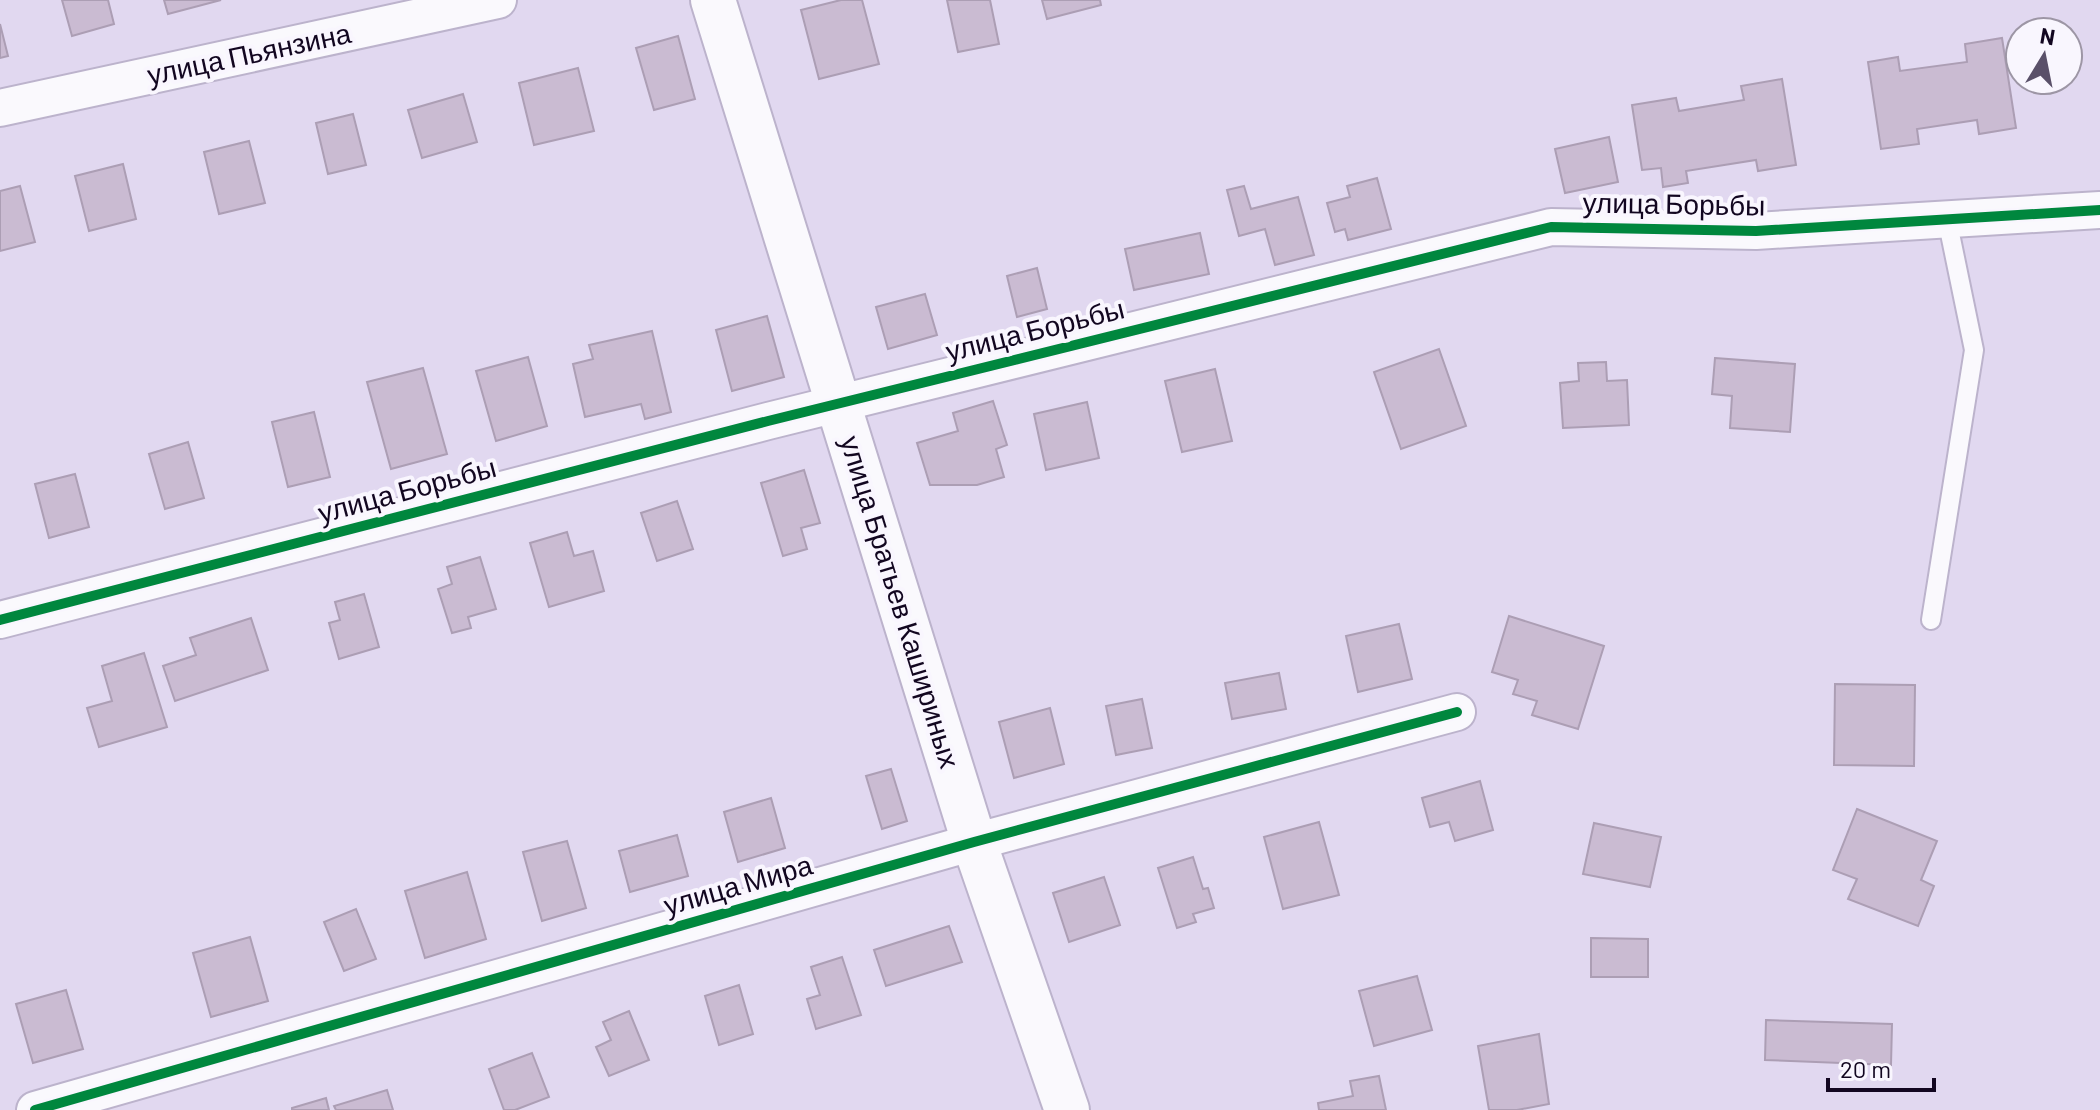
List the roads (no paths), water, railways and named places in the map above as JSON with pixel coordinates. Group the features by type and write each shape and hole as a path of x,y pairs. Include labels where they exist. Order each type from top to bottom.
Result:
{"main road":[{"name":"улица Братьев Кашириных","path":"713,0 974,842 1067,1110"}],"street":[{"name":"улица Пьянзина","path":"0,108 498,0"},
{"name":"улица Борьбы","path":"0,620 839,403 1551,227 1756,231 2100,210"},
{"name":"улица Мира","path":"35,1110 974,842 1457,712"}],"lane":[{"path":"1931,620 1974,350 1947,219"}]}
